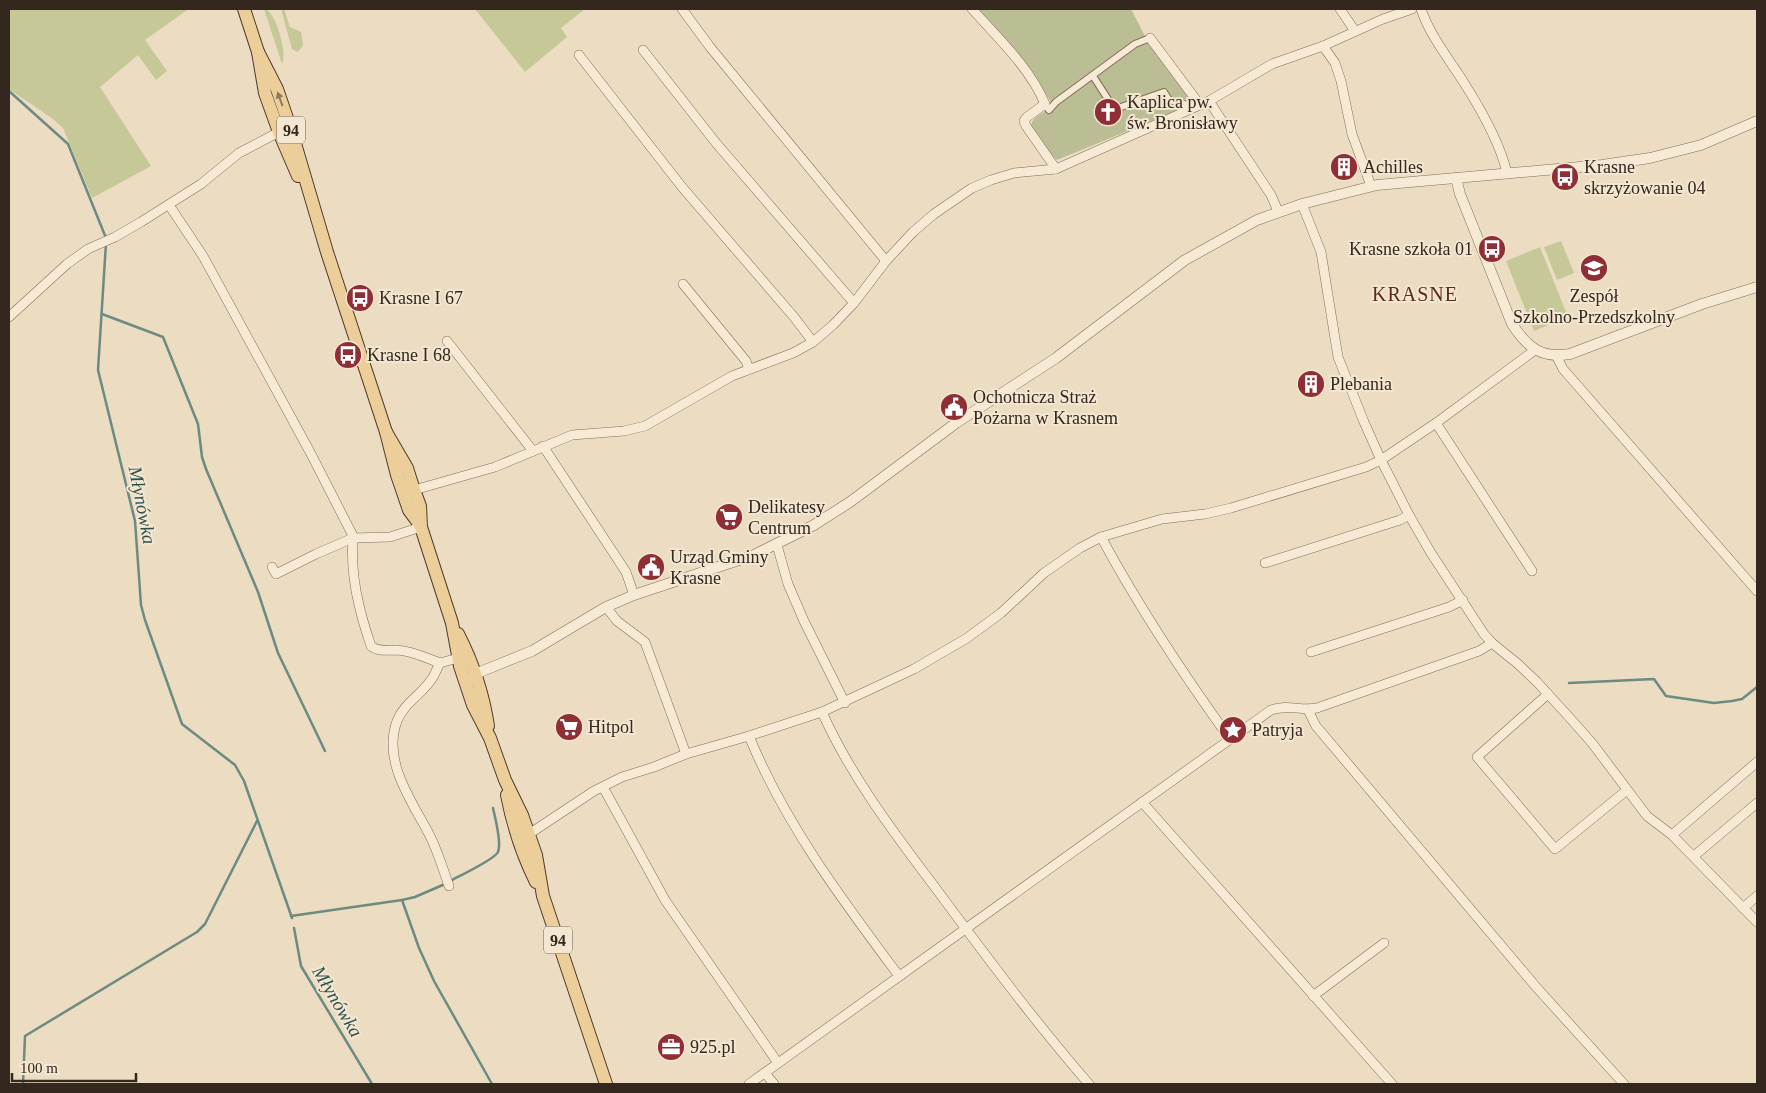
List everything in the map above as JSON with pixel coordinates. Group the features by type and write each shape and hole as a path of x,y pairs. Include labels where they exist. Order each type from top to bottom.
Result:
{"main road":[{"name":"94","path":"244,9 258,52 265,93 279,132 315,212"},
{"name":"94","path":"258,52 277,89 291,130 315,212 386,432 407,505 421,526"},
{"name":"94","path":"386,432 407,468 420,506 421,526 452,623 459,662 474,705 490,738 505,780 522,815 536,855 543,896"},
{"name":"94","path":"452,623 469,654 484,702 490,738"},
{"name":"94","path":"505,780 512,818 523,853 543,896 605,1081"}],"street":[{"path":"682,9 710,47 886,261"},
{"path":"972,9 1023,68 1049,110 1056,102 1135,44 1150,38 1198,106"},
{"path":"1340,9 1355,31"},
{"path":"407,505 409,497 414,490 486,470 572,435 624,431 645,426 732,376 793,353 813,342 833,325 854,303 886,261 913,232 934,214 972,188 1014,173 1056,169 1198,106 1272,64 1323,46 1409,9"},
{"path":"1422,9 1433,37 1467,87 1487,122 1503,154 1507,173"},
{"path":"1323,46 1334,63 1342,81 1352,134 1371,186"},
{"path":"643,50 716,143 854,303"},
{"path":"579,55 682,187 794,317 813,342"},
{"path":"1093,76 1116,107 1122,107 1164,92 1169,100 1198,106"},
{"path":"1209,100 1271,195 1278,211"},
{"path":"1045,104 1026,117 1024,121 1056,169"},
{"path":"469,692 470,683 475,674 532,651 606,607 634,595 754,555 777,545 830,515 956,423 1056,358 1185,260 1278,211 1371,186 1602,165 1650,158 1700,145 1757,121"},
{"path":"9,317 67,264 88,249 115,237 169,205 201,184 239,153 279,132"},
{"path":"1456,178 1460,194 1512,324 1520,336 1535,350 1556,356 1578,352 1702,304 1757,287"},
{"path":"1302,204 1321,252 1338,357 1381,460 1431,553 1484,634 1548,694 1592,743 1647,816 1672,834 1757,922"},
{"path":"169,205 203,256 310,452 352,534 353,578 371,646 375,650 400,650 415,653 440,663 459,662 466,670 475,674"},
{"path":"683,284 746,361 749,369"},
{"path":"447,341 532,451"},
{"path":"523,853 528,834 622,777 686,754 822,712 914,669 967,638 1001,613 1044,573 1080,548 1101,537 1162,519 1205,514 1231,508 1366,467 1381,460 1436,423 1535,350"},
{"path":"1556,356 1563,369 1757,591"},
{"path":"1436,423 1532,571"},
{"path":"543,446 626,572 634,595"},
{"path":"397,475 414,490"},
{"path":"1266,563 1400,520 1409,515"},
{"path":"272,567 276,574 352,538 390,537 421,526"},
{"path":"1101,537 1125,581 1192,687 1230,739"},
{"path":"777,545 788,584 844,703"},
{"path":"1312,652 1449,607 1463,600"},
{"path":"606,607 617,621 645,642 686,754"},
{"path":"749,1084 1271,710 1280,706 1308,710 1317,708 1478,651 1492,643"},
{"path":"440,663 431,680 405,706 397,721 392,743 395,761 405,789 438,853 449,886"},
{"path":"1548,694 1477,757 1555,849 1627,790"},
{"path":"1308,710 1316,726 1332,746 1537,988 1624,1084"},
{"path":"822,712 874,805 966,929 1068,1060 1089,1084"},
{"path":"749,736 780,802 804,842 900,976"},
{"path":"1672,834 1757,762"},
{"path":"603,787 666,900 778,1063"},
{"path":"1142,802 1392,1084"},
{"path":"1694,856 1757,803"},
{"path":"512,818 517,827 528,834"},
{"path":"1744,908 1757,896"},
{"path":"1313,996 1384,943"},
{"path":"765,1073 774,1084"}],"green space":[{"path":"9,9 187,10 145,40 167,71 156,80 138,55 100,87 151,166 92,198 63,128 9,89"},
{"path":"264,9 267,9 274,19 278,29 284,55 282,64"},
{"path":"281,9 284,9 290,27 301,32 303,45 298,52 292,49"},
{"path":"475,9 585,9 561,28 567,37 525,72"},
{"path":"976,9 1131,9 1148,42 1191,99 1181,109 1057,160 1051,155 1031,128 1036,117 1047,110 1052,103 1025,66"},
{"path":"1561,241 1574,273 1557,280 1544,247"},
{"path":"1540,247 1568,317 1534,331 1506,261"}],"waterway":[{"name":"Młynówka","path":"9,91 68,144 106,238"},
{"name":"Młynówka","path":"106,243 98,370 135,521 141,605 145,620 182,724 235,765 244,781 292,918"},
{"path":"102,314 163,337 198,424 202,457 206,469 258,592 278,653 325,751"},
{"path":"1569,683 1654,679 1666,696 1714,703 1742,699 1757,687"},
{"path":"450,881 483,863 498,852 499,836 493,808"},
{"path":"23,1084 25,1036 197,932 205,924 257,821"},
{"path":"402,900 415,897 445,884"},
{"path":"291,916 402,900 419,948 434,981 492,1084"},
{"name":"Młynówka","path":"294,928 301,966 372,1084"}],"place":[{"name":"Kaplica pw. św. Bronisławy","path":"1108,112"},
{"name":"Achilles","path":"1344,167"},
{"name":"Krasne skrzyżowanie 04","path":"1565,177"},
{"name":"Krasne szkoła 01","path":"1492,249"},
{"name":"Zespół Szkolno-Przedszkolny","path":"1594,268"},
{"name":"Krasne I 67","path":"360,298"},
{"name":"Krasne I 68","path":"348,355"},
{"name":"Plebania","path":"1311,384"},
{"name":"Ochotnicza Straż Pożarna w Krasnem","path":"954,407"},
{"name":"Delikatesy Centrum","path":"729,517"},
{"name":"Urząd Gminy Krasne","path":"651,567"},
{"name":"Hitpol","path":"569,727"},
{"name":"Patryja","path":"1233,730"},
{"name":"925.pl","path":"671,1047"}],"district":[{"name":"KRASNE","path":"1415,294"}]}
